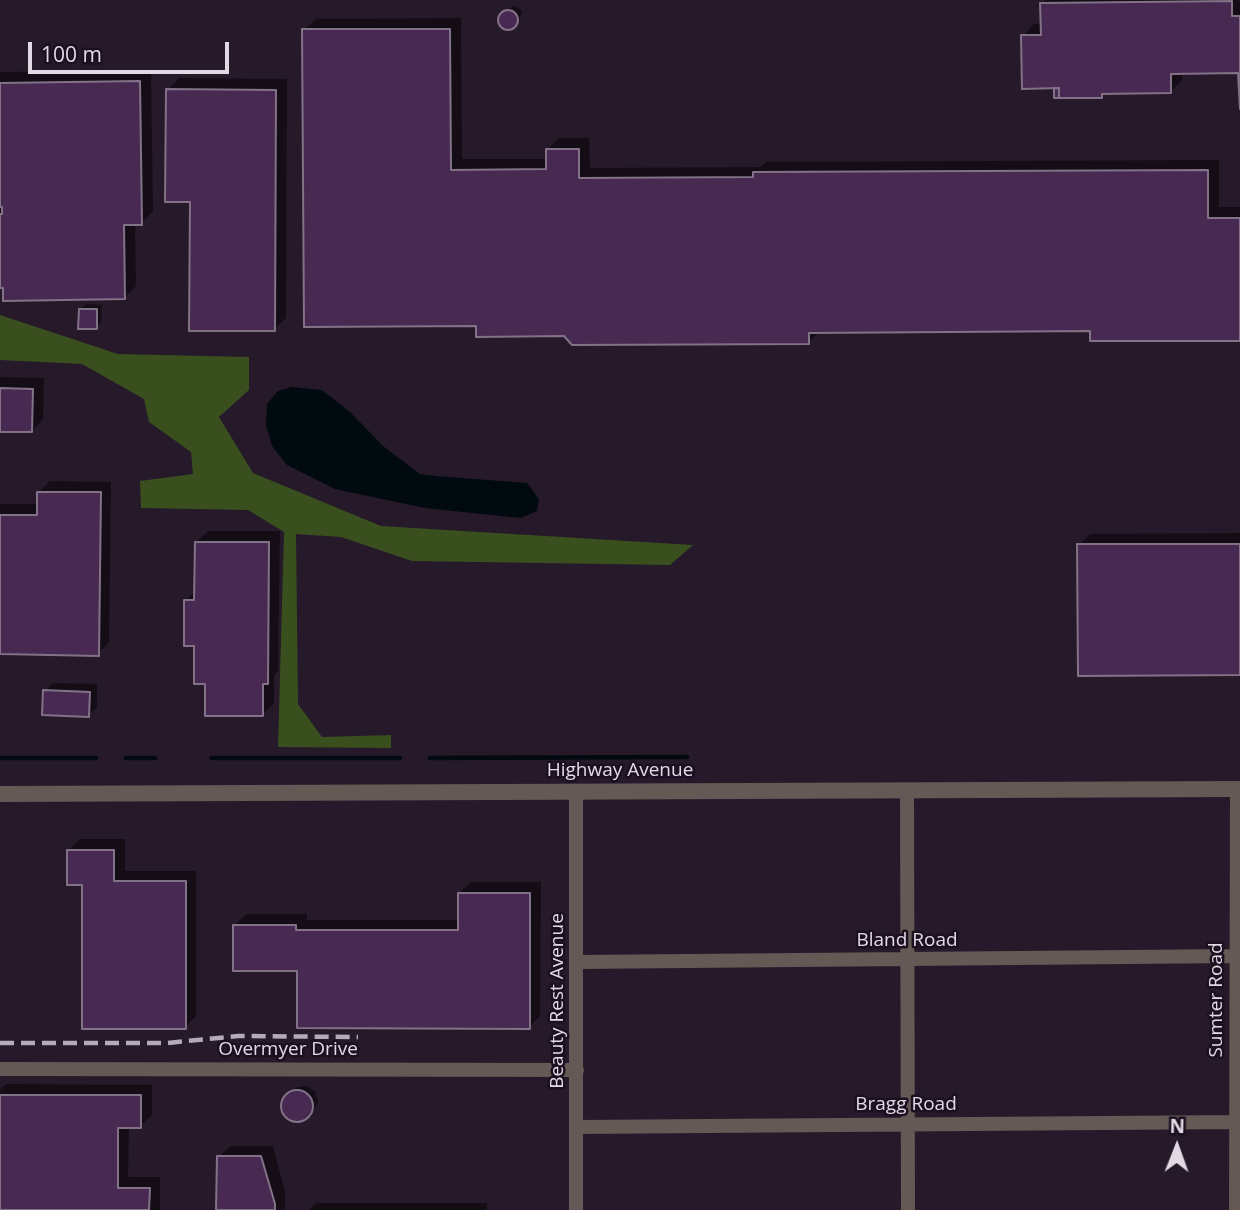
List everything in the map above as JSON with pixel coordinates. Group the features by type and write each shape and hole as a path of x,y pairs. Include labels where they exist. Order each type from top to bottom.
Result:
{"street":[{"name":"Highway Avenue","path":"0,794 1238,789"},
{"name":"Sumter Road","path":"1236,1210 1238,789"},
{"path":"907,790 908,1210"},
{"name":"Beauty Rest Avenue","path":"576,792 576,1210"},
{"name":"Bland Road","path":"578,962 1237,956"},
{"name":"Overmyer Drive","path":"0,1069 577,1070"},
{"name":"Bragg Road","path":"577,1127 1236,1122"}],"green space":[{"path":"0,315 118,354 249,357 249,390 219,417 253,473 381,526 693,545 670,565 412,561 341,537 296,534 298,704 322,737 391,735 391,748 278,747 284,532 248,510 141,508 140,481 193,474 191,452 149,422 144,399 82,364 0,360"}],"shaded area":[{"path":"292,387 322,390 351,413 383,446 420,474 527,483 539,499 537,511 521,518 425,508 335,489 287,465 272,446 266,425 267,404 278,391"}],"building":[{"path":"1232,1 1232,16 1240,16 1240,109 1238,73 1171,74 1171,93 1059,98 1059,88 1022,89 1021,35 1041,35 1040,3"},
{"path":"508,10 515,13 518,20 515,27 508,30 501,27 498,20 501,13"},
{"path":"302,29 450,29 451,170 546,169 546,149 579,149 579,178 753,177 753,172 1208,170 1208,218 1240,218 1240,341 1090,341 1090,331 809,333 809,344 572,345 564,336 476,337 476,326 304,327"},
{"path":"140,81 142,225 124,225 125,299 3,301 3,288 0,288 0,83"},
{"path":"1054,88 1059,88 1059,98 1054,98"},
{"path":"166,89 276,90 275,331 189,331 190,202 165,202"},
{"path":"79,309 97,309 97,329 78,329"},
{"path":"0,388 33,389 32,432 0,432"},
{"path":"37,492 101,492 99,656 0,654 0,515 37,515"},
{"path":"195,542 269,542 268,684 263,684 263,716 205,716 205,684 194,684 194,646 184,646 184,600 194,600"},
{"path":"1077,544 1240,544 1240,675 1078,676"},
{"path":"43,690 90,692 89,717 42,715"},
{"path":"67,850 114,850 114,881 186,881 186,1029 82,1029 82,885 67,885"},
{"path":"458,893 530,893 530,1029 297,1028 297,971 233,971 233,925 296,925 296,930 458,930"},
{"path":"297,1090 308,1095 313,1106 308,1117 297,1122 286,1117 281,1106 286,1095"},
{"path":"0,1095 141,1095 141,1128 118,1128 118,1188 150,1188 149,1210 0,1210"},
{"path":"217,1156 261,1156 275,1210 216,1210"}],"waterway":[{"path":"430,758 687,757"},
{"path":"0,758 96,758"},
{"path":"126,758 155,758"},
{"path":"212,758 400,758"}],"railway":[{"path":"0,1043 167,1043 238,1036 358,1037"}]}
